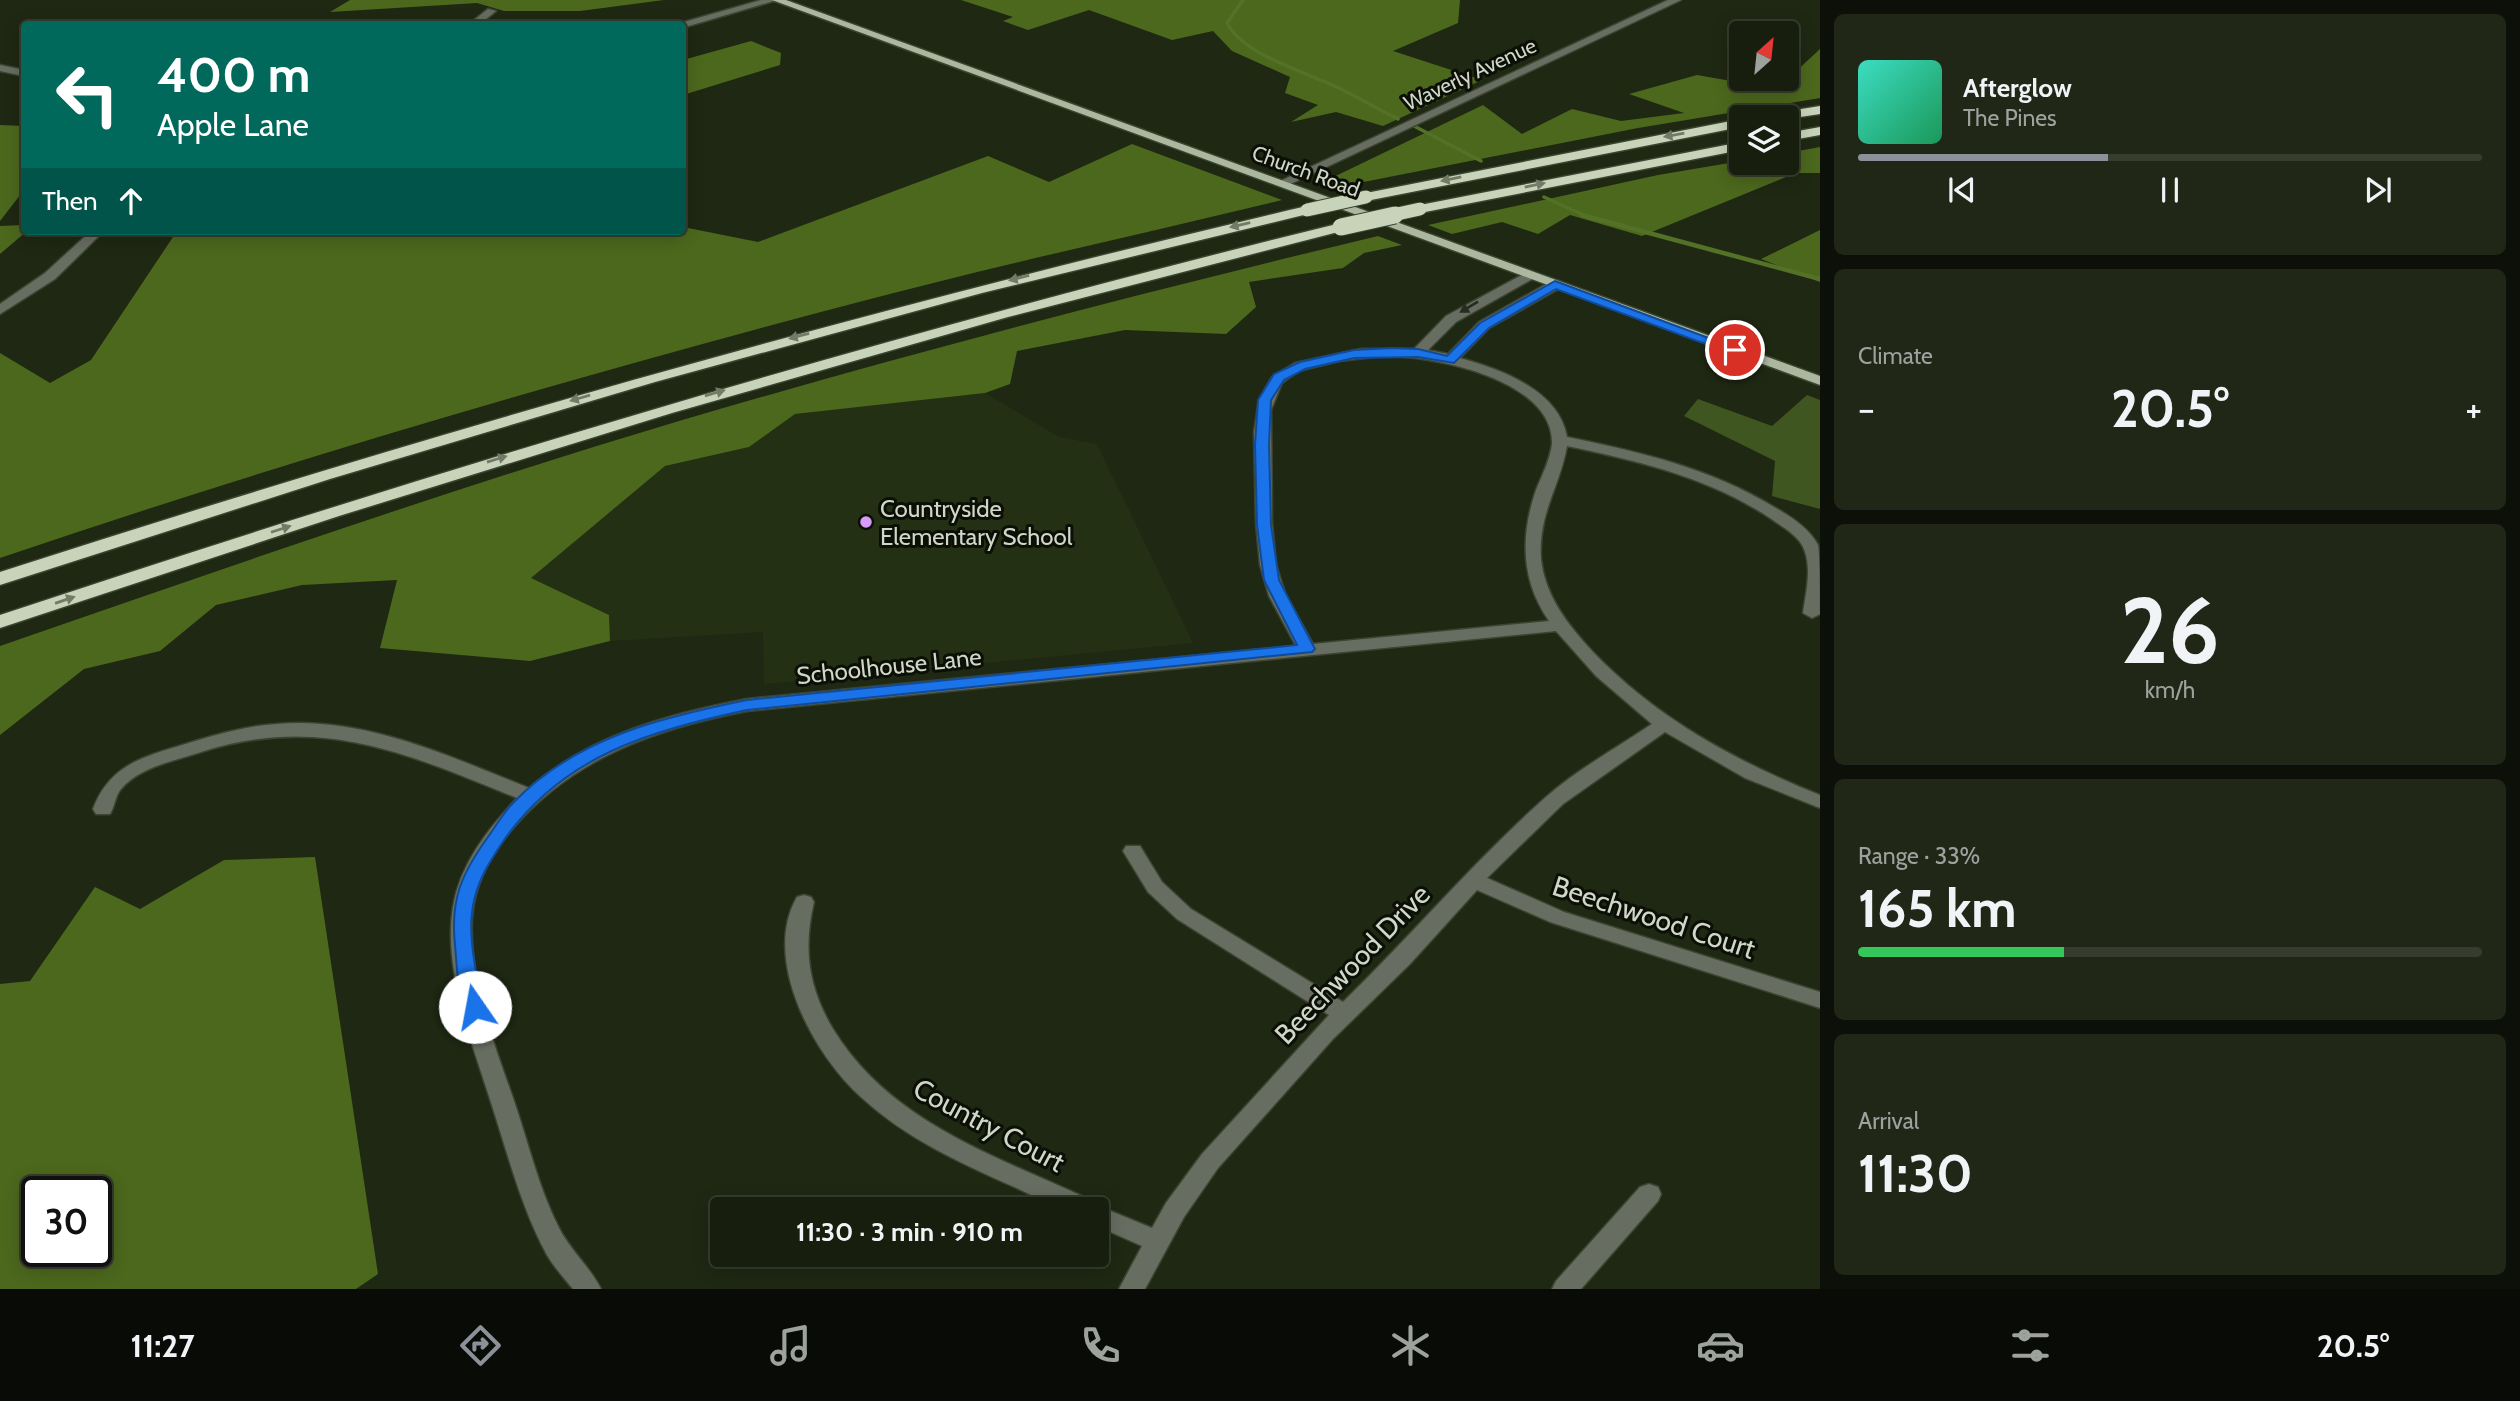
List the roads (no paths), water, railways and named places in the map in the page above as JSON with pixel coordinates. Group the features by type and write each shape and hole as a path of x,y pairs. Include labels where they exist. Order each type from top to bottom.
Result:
{"highway":[{"path":"1799,113 1820,110"},
{"path":"0,579 272,491 645,379 994,285 1307,210 1543,160 1729,125"},
{"path":"1799,135 1820,131"},
{"path":"0,622 372,499 703,397 1039,302 1420,209 1729,147"}],"main road":[{"name":"Church Road","path":"775,0 1820,381"}],"street":[{"path":"686,24 775,0"},
{"name":"Waverly Avenue","path":"1280,184 1676,0"},
{"path":"478,21 491,10"},
{"path":"0,68 21,72"},
{"path":"0,310 50,276 94,235"},
{"path":"1418,353 1451,319 1530,275"},
{"path":"1450,360 1484,326 1555,285"},
{"path":"1307,649 1272,580 1267,553 1262,419 1265,400 1279,377 1300,366 1354,354 1418,353 1450,360 1491,374 1532,396 1551,414 1560,440 1540,506 1533,544 1538,585 1560,625 1603,674 1663,725 1742,769 1820,802"},
{"path":"1560,440 1653,461 1717,480 1783,519 1813,548 1819,569 1812,613"},
{"name":"Schoolhouse Lane","path":"588,1289 556,1247 522,1165 469,984 462,921 475,868 494,838 530,796 566,768 606,746 663,724 723,709 824,696 1560,625"},
{"name":"Beechwood Drive","path":"1132,1289 1175,1210 1210,1161 1344,1014 1402,958 1473,880 1556,799 1663,725"},
{"path":"103,808 113,786 136,770 172,755 244,734 290,730 334,731 390,743 530,796"},
{"path":"1133,851 1155,887 1184,914 1344,1014"},
{"name":"Beechwood Court","path":"1473,880 1557,917 1820,1000"},
{"name":"Country Court","path":"804,902 794,945 799,980 805,999 820,1027 853,1075 871,1093 916,1126 1061,1197"},
{"path":"1565,1289 1649,1194"},
{"path":"1109,1220 1158,1242"}],"waterway":[{"path":"1243,0 1227,23 1235,35 1247,45 1398,119"},
{"path":"1414,126 1481,161"},
{"path":"1544,197 1586,216"},
{"path":"1582,215 1820,279"}],"place":[{"name":"Countryside Elementary School","path":"866,522"}]}
